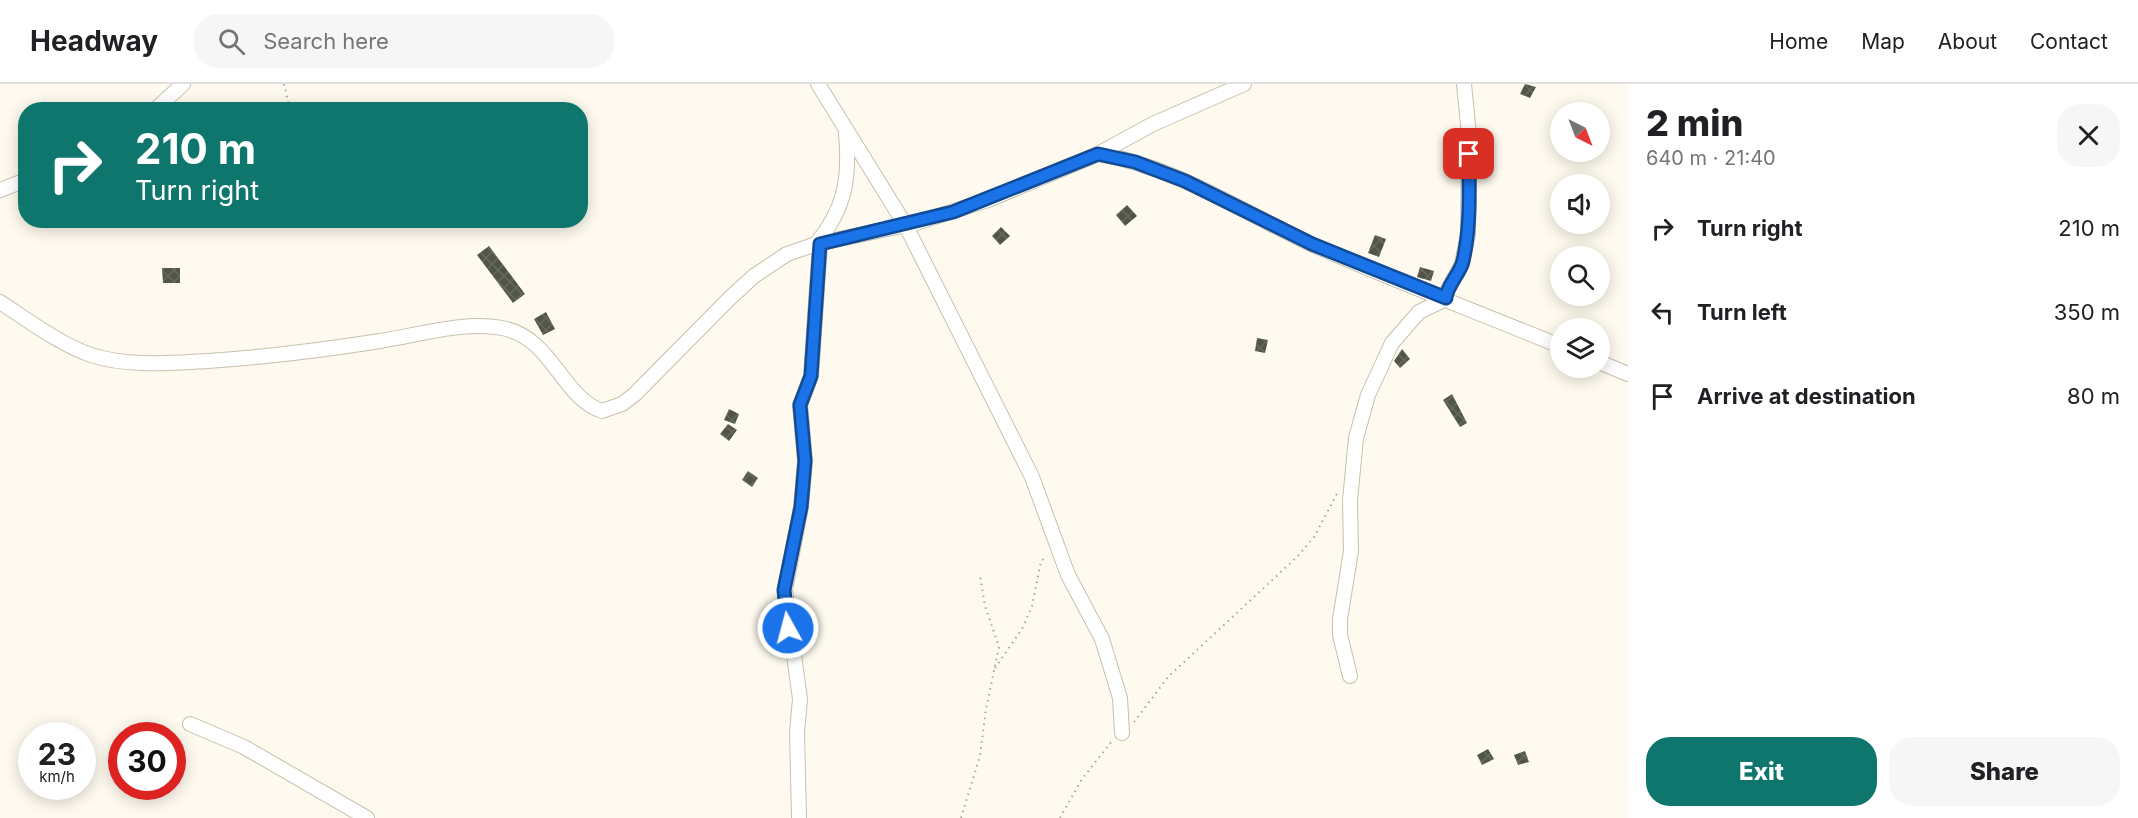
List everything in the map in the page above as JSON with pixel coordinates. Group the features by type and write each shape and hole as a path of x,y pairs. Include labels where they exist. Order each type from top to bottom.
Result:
{"street":[{"path":"164,102 183,84"},
{"path":"818,84 906,226 1012,436 1072,584 1102,639 1120,698 1122,733"},
{"path":"0,302 81,351 131,363 268,356 455,329 502,328 512,330 531,341 588,404 602,411 622,404 634,395 723,304 762,270 787,254 818,244 906,226 988,200 1098,154 1153,124 1244,84"},
{"path":"1446,298 1446,293 1462,264 1468,234 1469,135 1464,84"},
{"path":"799,818 797,732 800,699 784,590 801,507 805,461 800,405 811,376 818,244 837,216 841,203 847,167 846,132"},
{"path":"1098,154 1135,162 1185,181 1312,244 1550,342"},
{"path":"0,190 18,183"},
{"path":"1350,676 1340,635 1340,619 1351,551 1352,475 1356,438 1365,406 1392,343 1419,312 1446,298"},
{"path":"1610,367 1628,374"},
{"path":"190,724 244,747 367,818"}],"path":[{"path":"284,84 288,102"},
{"path":"1060,818 1082,779 1108,745 1144,712 1168,677 1298,556 1314,537 1333,498 1352,475"},
{"path":"993,670 1022,628 1032,606 1041,561 1058,547"},
{"path":"961,818 980,756 993,670 999,647 986,606 980,576"}],"building":[{"path":"1525,84 1536,87 1530,98 1520,94"},
{"path":"1127,205 1137,216 1125,226 1116,215"},
{"path":"1001,227 1010,236 1000,245 992,236"},
{"path":"1375,235 1386,239 1379,257 1368,253"},
{"path":"489,246 525,294 513,303 477,255"},
{"path":"1420,267 1434,271 1431,281 1417,277"},
{"path":"162,268 180,268 180,283 163,283"},
{"path":"546,312 555,329 543,335 534,319"},
{"path":"1257,338 1268,340 1265,353 1255,351"},
{"path":"1402,349 1410,359 1400,368 1394,361"},
{"path":"1452,394 1467,423 1460,427 1443,400"},
{"path":"729,409 739,414 735,424 724,420"},
{"path":"728,424 737,430 729,441 720,434"},
{"path":"748,471 758,478 752,487 742,480"},
{"path":"1488,749 1494,759 1482,765 1477,755"},
{"path":"1525,751 1529,762 1518,765 1514,755"}],"route":[{"path":"788,628 784,590 801,507 805,461 800,405 811,376 820,244 875,233 953,212 988,200 1098,154 1135,162 1185,181 1233,207 1312,244 1446,298 1446,293 1462,264 1468,234 1469,154"}]}
